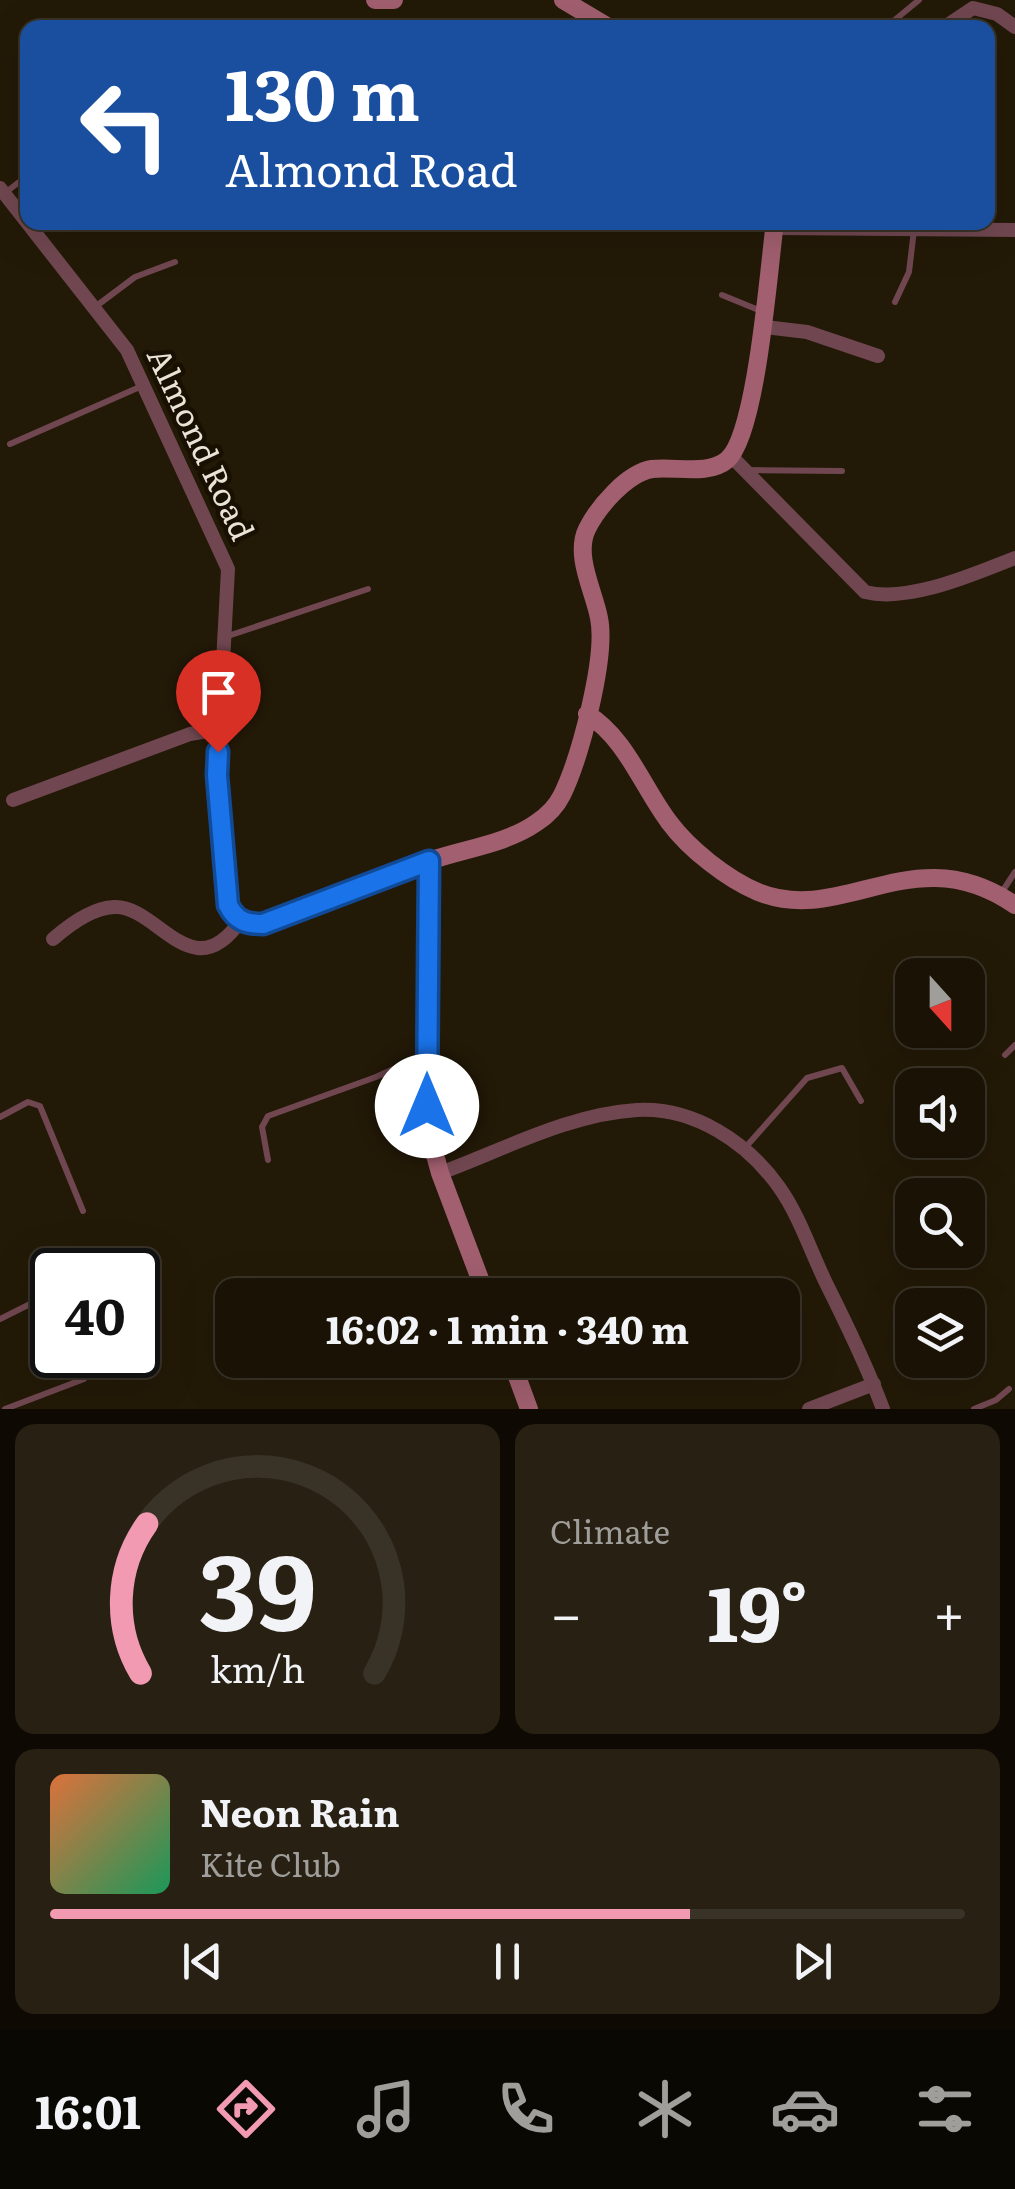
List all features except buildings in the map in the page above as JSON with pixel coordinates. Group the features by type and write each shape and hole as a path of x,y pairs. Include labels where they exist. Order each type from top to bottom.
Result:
{"street":[{"path":"375,0 394,0"},
{"path":"563,0 587,6"},
{"path":"955,20 974,8 997,14 1015,27"},
{"name":"Almond Road","path":"2,191 20,214"},
{"name":"Almond Road","path":"33,230 127,350 228,569 217,775 228,905 240,920"},
{"path":"738,463 741,432 766,320 774,230"},
{"path":"766,320 878,356"},
{"path":"738,463 865,592 881,596 899,593 965,578 1015,558"},
{"path":"54,939 70,925 114,907 134,911 185,946 207,946 231,934 240,920 263,924 429,861 520,832 548,813 568,780 602,646 583,555 582,543 588,526 617,491 641,472 738,463"},
{"path":"587,714 618,744 678,833 756,891 814,898 891,881 937,876 965,880 1007,901"},
{"path":"13,800 190,734 220,729"},
{"path":"429,861 427,1106 440,1173 480,1278"},
{"path":"440,1173 584,1119 639,1110 686,1116 719,1130 744,1148 780,1188 884,1409"},
{"path":"518,1378 529,1409"},
{"path":"809,1409 874,1384"}],"lane":[{"path":"895,20 919,0"},
{"path":"895,302 914,255 914,230"},
{"path":"94,308 136,276 175,262"},
{"path":"722,295 766,320"},
{"path":"10,444 144,386"},
{"path":"738,463 842,471"},
{"path":"224,638 368,588"},
{"path":"1007,901 1015,872"},
{"path":"1005,1055 1015,1045"},
{"path":"268,1160 262,1127 268,1116 376,1077 427,1053"},
{"path":"744,1148 806,1078 842,1068 861,1101"},
{"path":"0,1118 28,1102 40,1106 83,1211"},
{"path":"0,1319 30,1304"},
{"path":"5,1409 84,1379"},
{"path":"974,1409 996,1400 1009,1389"}],"route":[{"path":"218,752 228,905 246,924 263,924 429,861 427,1106"}]}
